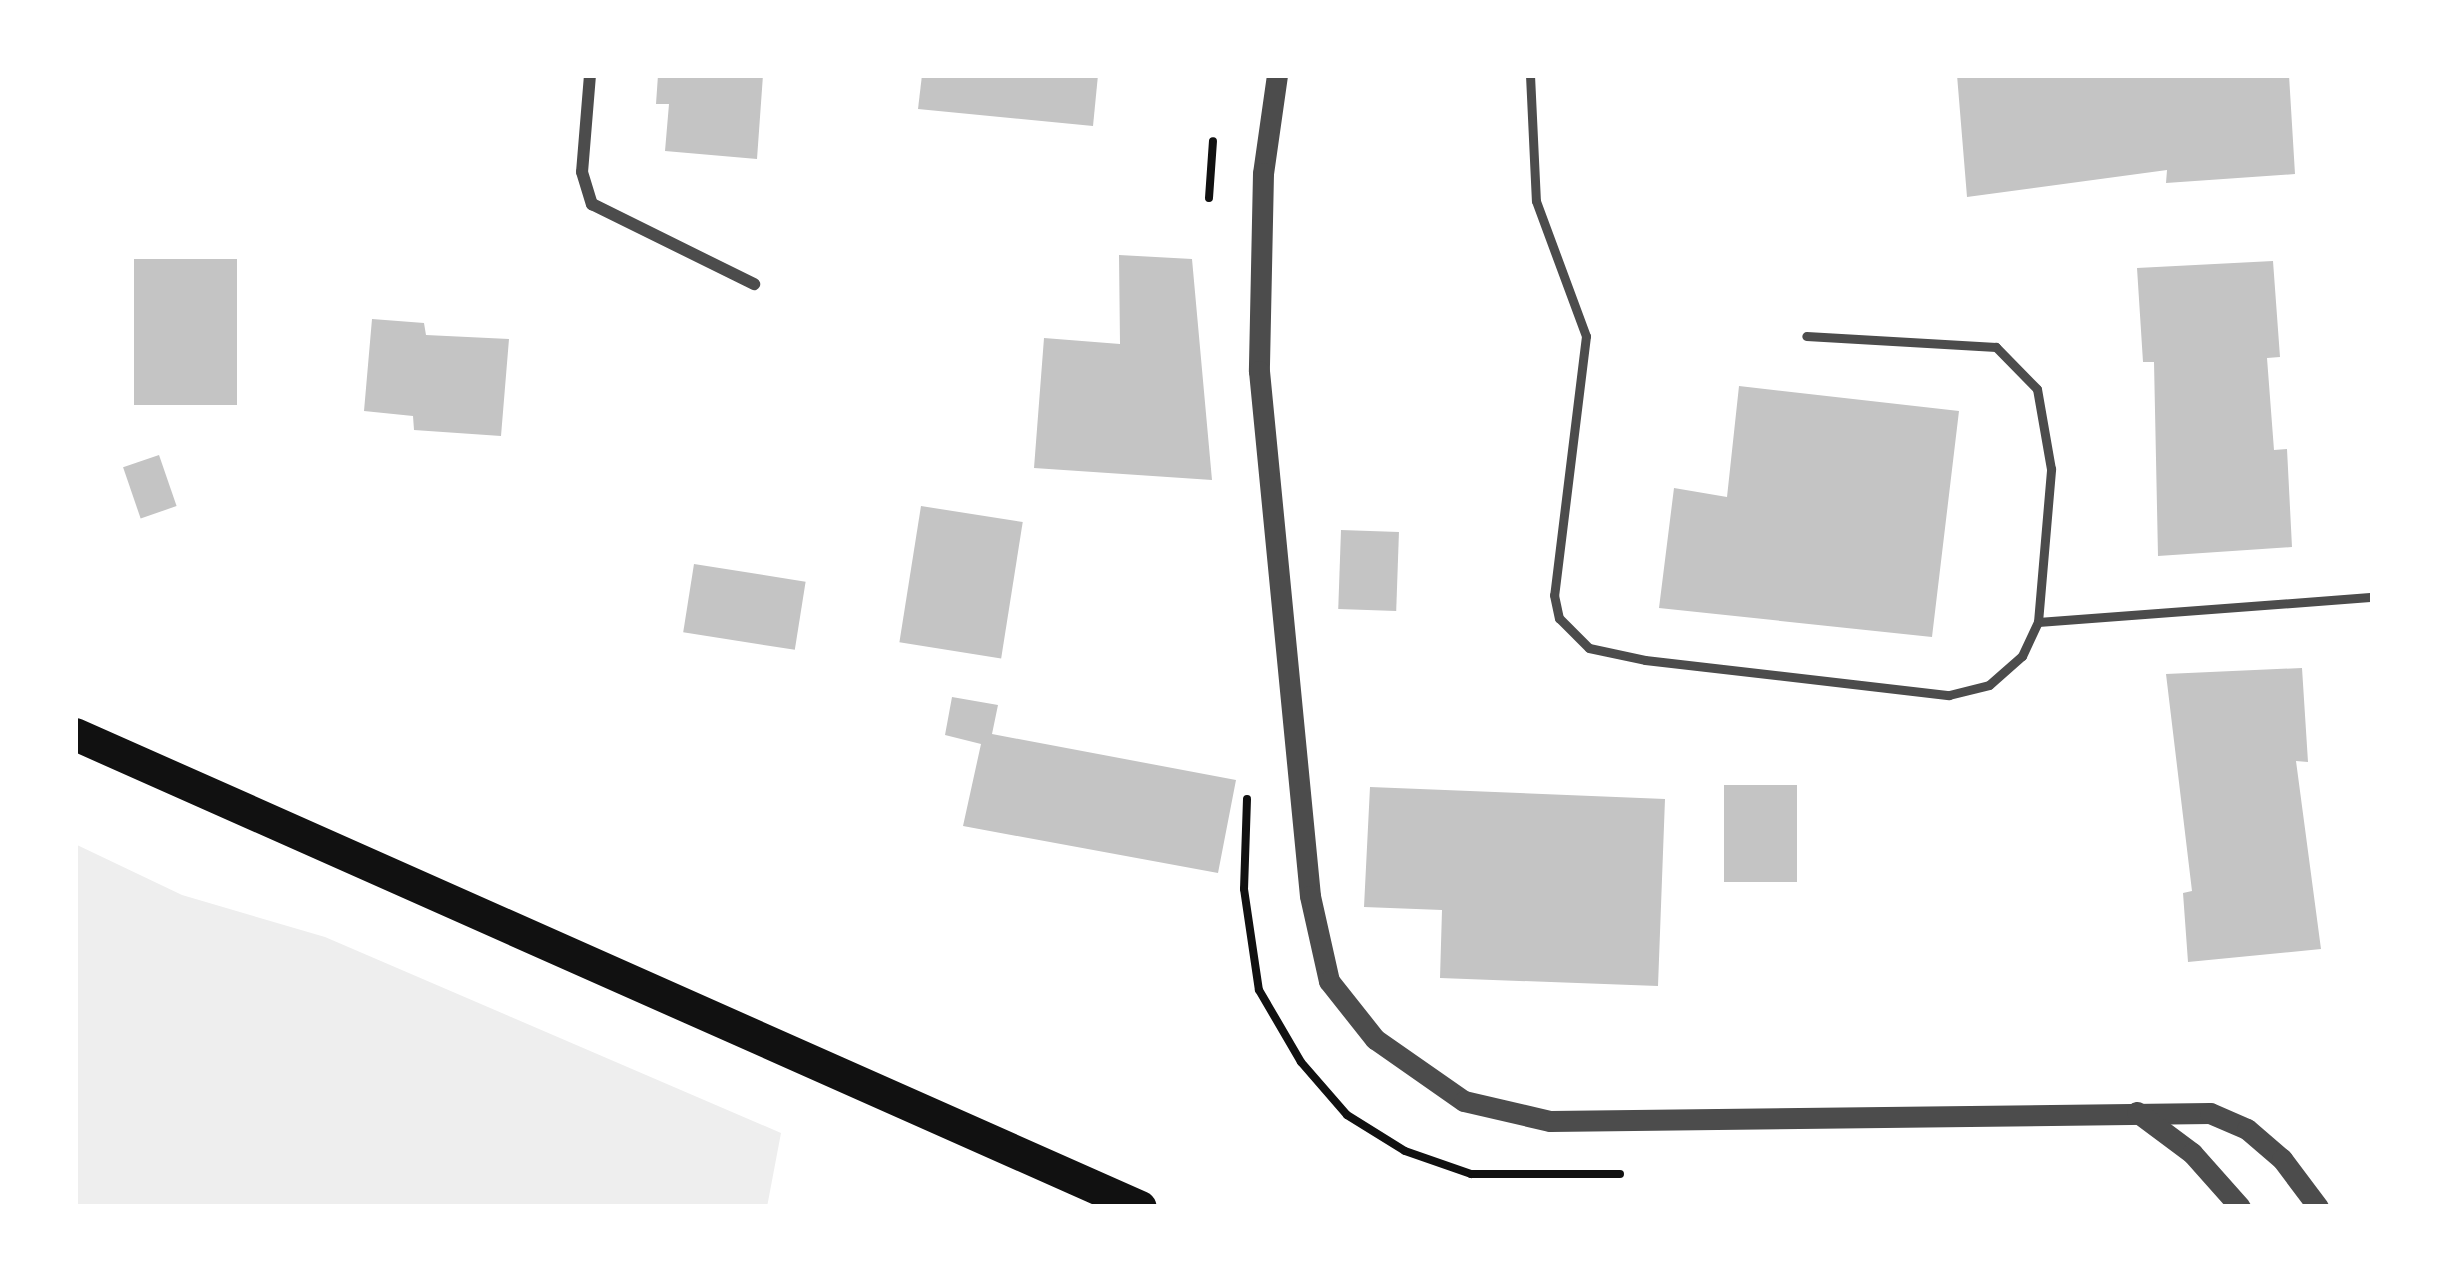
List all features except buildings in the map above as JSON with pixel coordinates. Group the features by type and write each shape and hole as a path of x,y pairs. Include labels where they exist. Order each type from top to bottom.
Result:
{"highway":[{"path":"75,734 1140,1207"}],"street":[{"path":"590,75 582,172 592,204 754,284"},
{"path":"1277,75 1263,173 1258,371 1310,896 1330,981 1375,1040 1464,1101 1550,1121 2210,1113 2247,1129 2318,1207"},
{"path":"2137,1112 2192,1153 2240,1207"}],"lane":[{"path":"1530,75 1536,201 1586,336 1554,595 1571,633 1588,648 1645,660 1949,695 2004,677 2038,622 2050,443 2047,414 2023,367 1996,347 1806,336"},
{"path":"2038,622 2373,597"}],"shaded area":[{"path":"75,844 182,895 325,937 781,1133 767,1207 75,1207"}]}
